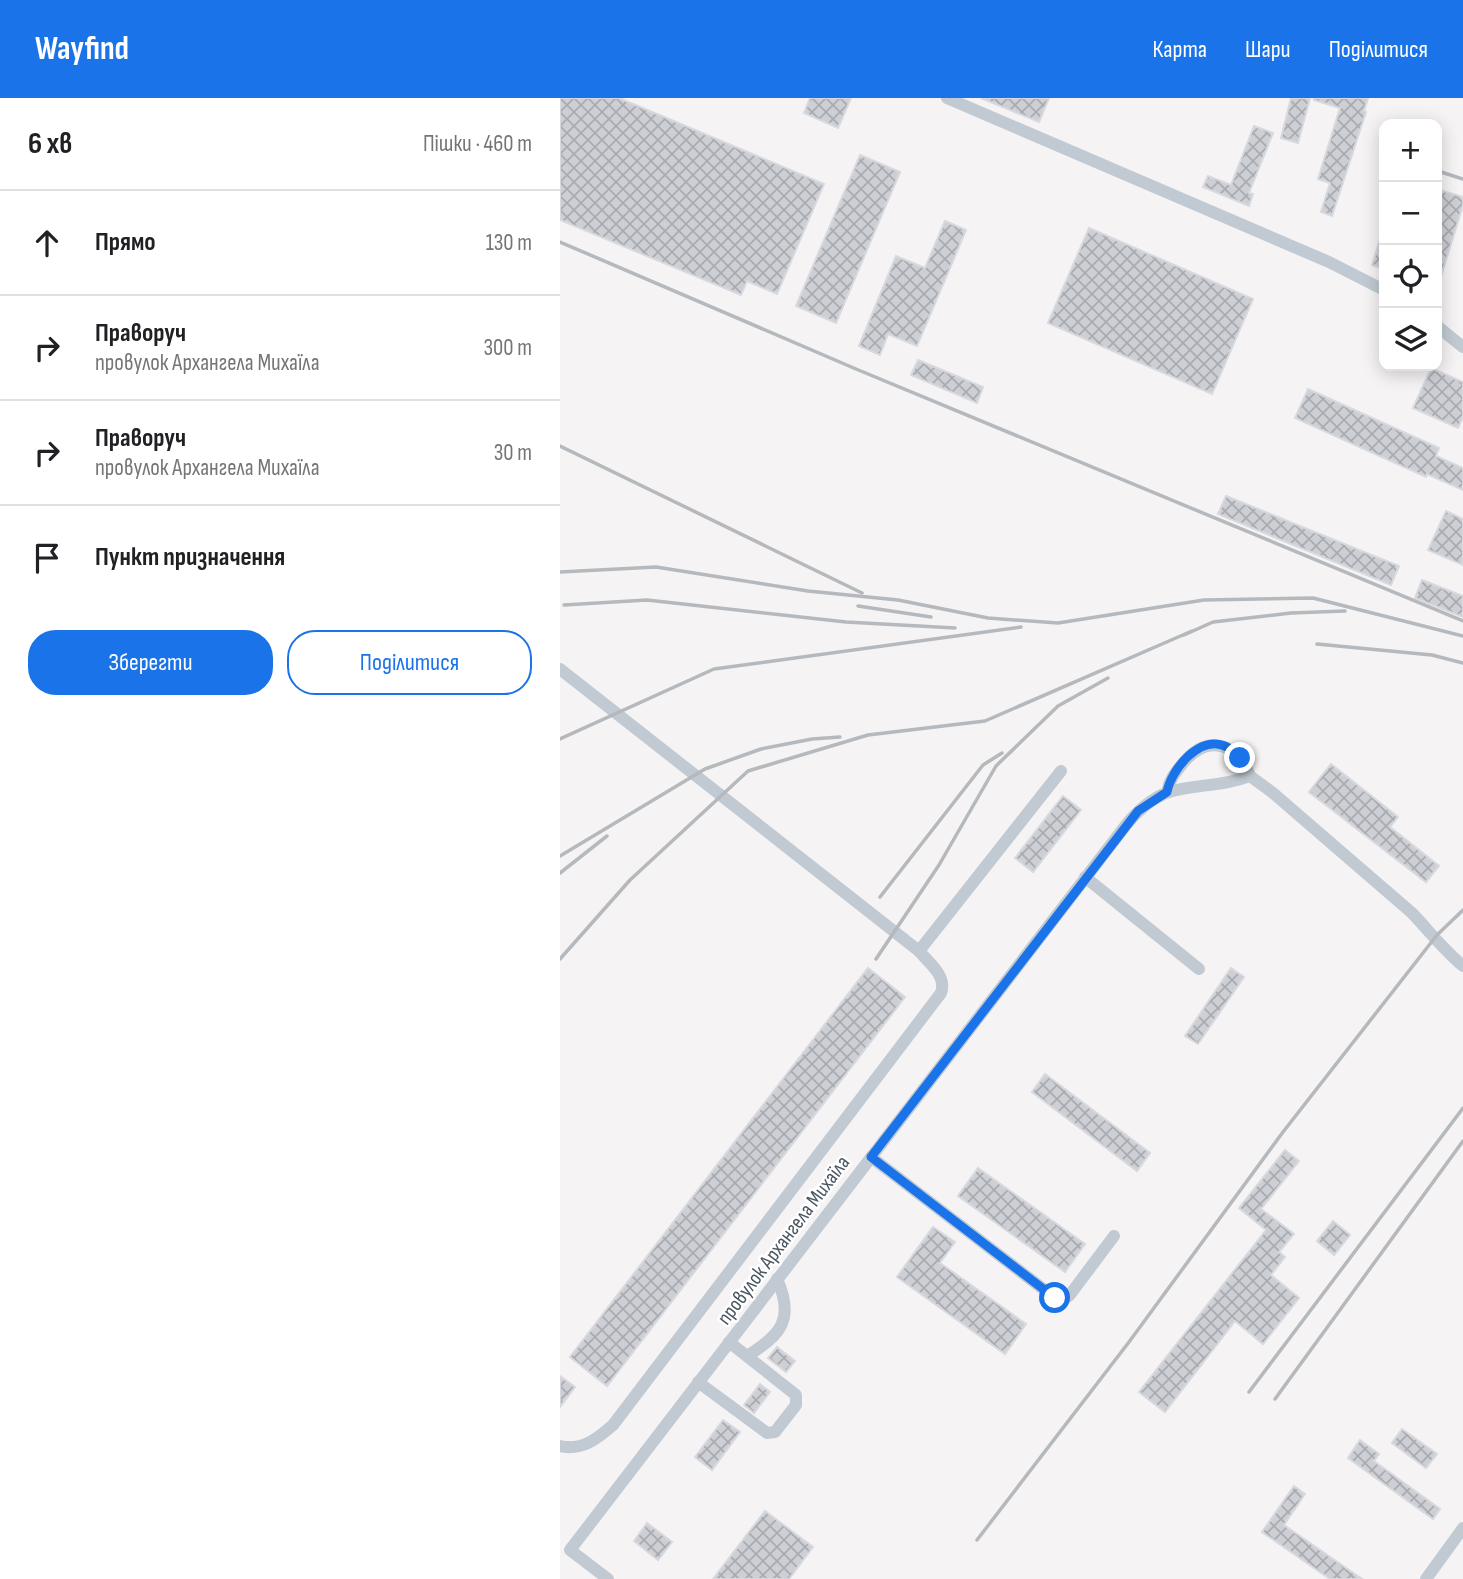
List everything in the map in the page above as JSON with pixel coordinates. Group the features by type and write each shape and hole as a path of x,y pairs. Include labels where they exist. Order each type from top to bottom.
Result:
{"street":[{"path":"947,98 1329,261 1379,287"},
{"path":"1442,330 1463,347"},
{"path":"560,669 919,951 941,976 944,985 941,993 613,1425 586,1446 560,1446"},
{"name":"провулок Архангела Михаїла","path":"608,1579 565,1546 698,1382 1085,877 1138,811 1167,792 1220,785 1250,776 1240,758 1226,747 1213,744 1190,754 1171,778 1167,792"},
{"path":"919,951 1061,771"},
{"path":"1250,776 1412,913 1442,949 1463,966"},
{"path":"1085,877 1199,969"},
{"path":"871,1157 1055,1298 1069,1296 1114,1236"},
{"path":"747,1356 777,1333 783,1322 786,1310 778,1279"},
{"path":"698,1382 767,1433 775,1432 796,1405 796,1395 729,1342"},
{"path":"1426,1579 1463,1528"}],"building":[{"path":"560,98 619,98 824,184 777,294 747,281 741,295 560,220"},
{"path":"810,98 851,98 838,128 804,113"},
{"path":"981,98 1049,98 1039,122"},
{"path":"1291,98 1310,98 1298,143 1281,138"},
{"path":"1314,98 1368,98 1364,111 1366,112 1332,216 1321,212 1330,183 1318,179 1340,108"},
{"path":"1254,126 1273,133 1249,193 1253,194 1249,206 1203,187 1208,176 1231,185"},
{"path":"860,155 900,172 836,323 796,306"},
{"path":"1442,191 1463,197 1463,205 1442,273"},
{"path":"945,221 966,230 917,346 888,334 880,355 859,346 896,256 925,268"},
{"path":"1089,228 1253,299 1212,394 1048,323"},
{"path":"1379,243 1379,267 1372,265"},
{"path":"918,360 983,387 977,403 911,375"},
{"path":"1430,371 1438,371 1463,382 1463,417 1458,428 1413,408"},
{"path":"1308,389 1439,448 1436,456 1463,468 1463,490 1427,474 1426,477 1295,418"},
{"path":"1226,496 1399,566 1391,585 1218,514"},
{"path":"1446,511 1463,519 1463,565 1428,550"},
{"path":"1422,580 1463,596 1463,617 1415,598"},
{"path":"1331,764 1398,817 1390,827 1439,866 1426,882 1309,792"},
{"path":"1063,796 1081,810 1033,872 1015,858"},
{"path":"868,968 905,997 607,1386 570,1357"},
{"path":"1231,968 1244,977 1198,1044 1185,1036"},
{"path":"1045,1074 1150,1153 1137,1171 1032,1092"},
{"path":"1285,1150 1299,1161 1261,1209 1294,1234 1279,1252 1285,1257 1271,1275 1299,1298 1263,1344 1235,1321 1165,1412 1139,1392 1266,1230 1239,1208"},
{"path":"978,1168 1085,1244 1065,1272 958,1196"},
{"path":"1333,1221 1350,1235 1334,1255 1317,1241"},
{"path":"933,1227 955,1242 940,1263 1026,1324 1005,1354 897,1277"},
{"path":"777,1347 795,1361 786,1372 768,1358"},
{"path":"560,1376 575,1387 560,1407"},
{"path":"760,1384 770,1392 754,1413 744,1405"},
{"path":"723,1420 740,1432 712,1470 695,1457"},
{"path":"1402,1429 1437,1454 1426,1468 1392,1443"},
{"path":"1360,1440 1379,1454 1374,1461 1440,1509 1433,1519 1348,1458"},
{"path":"1294,1486 1305,1494 1284,1525 1362,1579 1330,1579 1262,1532"},
{"path":"765,1511 813,1547 789,1579 713,1579"},
{"path":"647,1523 672,1542 658,1560 634,1541"}],"railway":[{"path":"1442,172 1463,179"},
{"path":"560,242 856,369 1463,621"},
{"path":"560,446 862,593"},
{"path":"560,572 656,567 808,591 898,600 988,618 1058,623 1204,600 1313,598 1463,636"},
{"path":"564,605 647,600 846,622 955,628"},
{"path":"858,606 931,617"},
{"path":"1184,635 1213,622 1291,613 1345,611"},
{"path":"560,739 714,669 1021,627"},
{"path":"560,959 630,880 748,771 868,735 985,721 1192,631"},
{"path":"1317,644 1432,655 1463,663"},
{"path":"876,959 939,865 996,766 1058,706 1108,678"},
{"path":"560,856 705,769 761,749 812,739 840,737"},
{"path":"880,897 983,765 1002,753"},
{"path":"560,873 607,836"},
{"path":"977,1540 1129,1342 1283,1132 1437,935 1463,910"},
{"path":"1249,1392 1463,1108"},
{"path":"1275,1399 1463,1141"}],"route":[{"path":"1055,1298 871,1157 1126,825 1138,811 1167,792 1171,778 1190,754 1213,744 1226,747 1240,758"}]}
